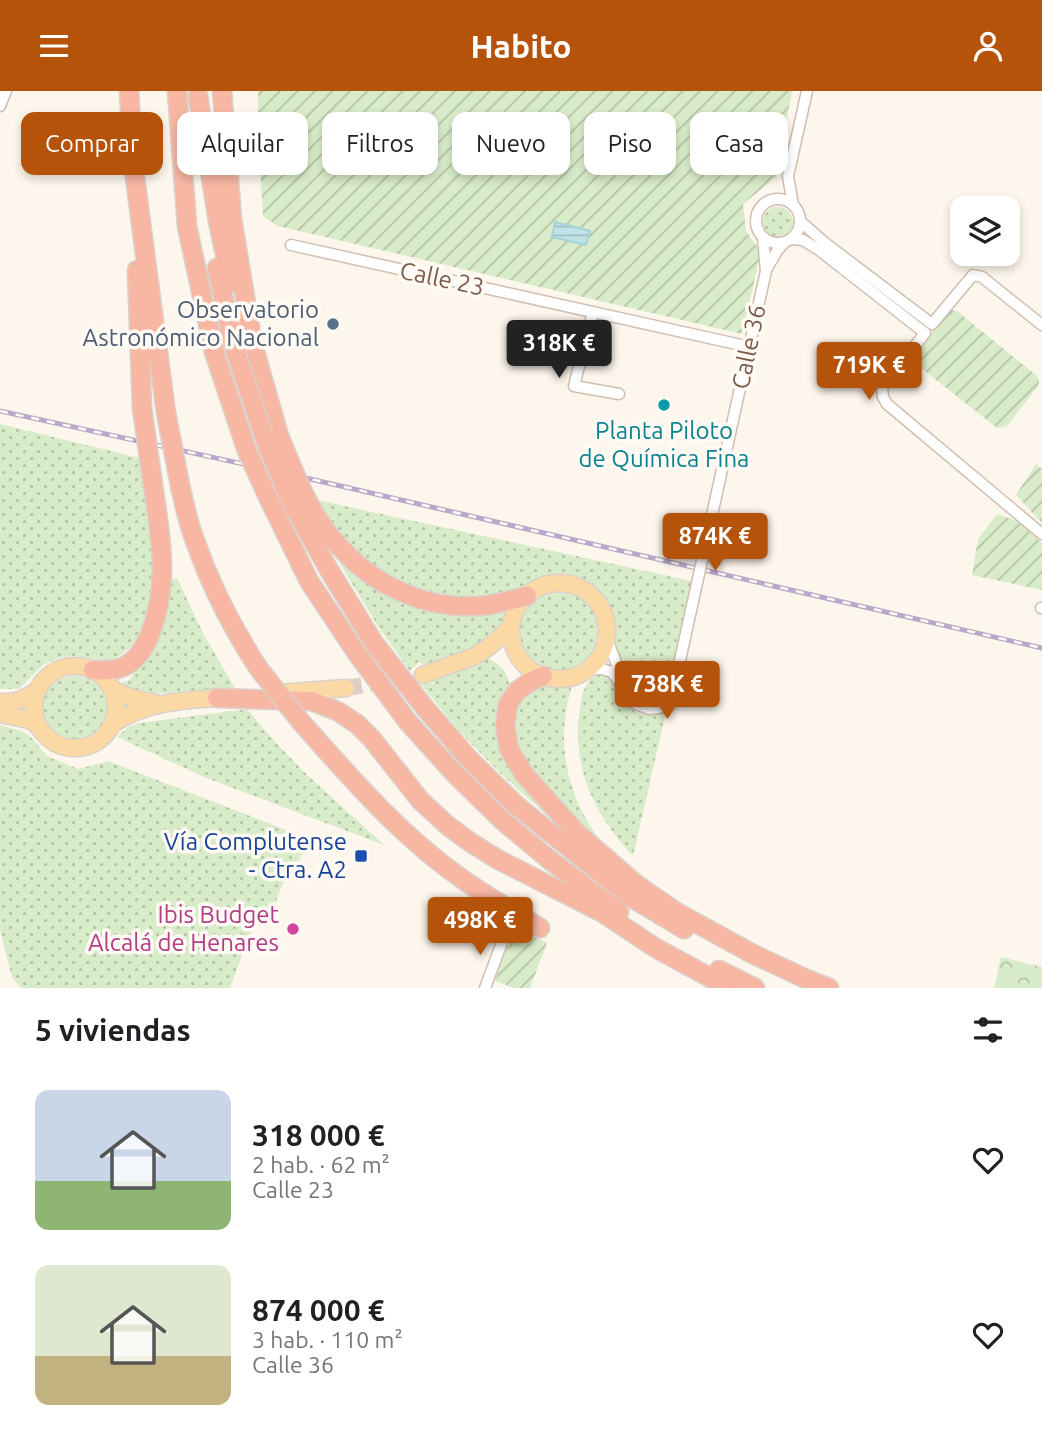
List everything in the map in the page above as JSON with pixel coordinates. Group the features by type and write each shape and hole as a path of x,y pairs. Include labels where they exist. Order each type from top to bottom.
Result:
{"highway":[{"path":"177,91 187,226 214,352 247,451 309,580 356,652 408,722 454,773 503,821 617,911 659,938 755,988"},
{"path":"222,91 244,346"},
{"path":"198,94 209,224 244,346 279,436 320,523 336,544 372,577 407,595 452,605 479,606 527,596"},
{"path":"198,94 218,221 267,445 291,501 374,643 469,759 517,806 607,879 670,922 747,963 803,988"},
{"path":"93,670 109,671 125,666 136,658 144,648 157,617 162,585 163,556 142,408 137,272 125,146 129,95"},
{"path":"129,95 134,170 166,413 193,537 217,596 259,669 300,722 351,778 408,835 458,876 540,928"},
{"path":"543,676 517,691 508,704 505,725 509,749 524,774 577,833 637,885 676,912 753,954 829,988"},
{"path":"217,698 312,701 339,712 357,724 372,739 420,800 447,825 497,859 603,913 654,947 729,988"}],"main road":[{"path":"553,583 582,589 594,598 607,624 607,639 597,661 589,669 570,678 556,679 533,672 518,656 511,627 519,605 527,596 539,587 553,583"},
{"path":"475,656 511,627"},
{"path":"423,675 475,656 493,653 518,656"},
{"path":"39,727 34,702 38,690 45,679 68,667 93,670 111,688 123,695 162,703 346,688"},
{"path":"111,688 116,705 113,724"},
{"path":"0,702 24,699 38,690"},
{"path":"0,714 30,720 51,740 75,748 92,745 126,715 162,703"}],"street":[{"path":"0,106 5,91"},
{"path":"807,91 788,176 772,200 757,213 757,226 763,238 776,243 803,240 819,250 925,333"},
{"path":"788,176 793,205"},
{"path":"772,200 787,201 798,212 799,228 787,241"},
{"path":"800,221 932,324"},
{"name":"Calle 36","path":"763,238 766,271"},
{"name":"Calle 36","path":"589,669 602,669 612,673 636,704 649,709 659,708 674,692 766,271 777,251 787,241"},
{"name":"Calle 23","path":"291,245 750,347"},
{"path":"1042,325 982,277 973,275 882,389 887,404 1042,534"},
{"path":"593,312 574,386 619,394"},
{"path":"607,639 627,691"},
{"path":"485,988 504,937"}],"green space":[{"path":"258,91 792,91 788,112 690,112 690,175 776,175 743,204 746,231 761,252 742,334 278,226 263,216 260,175 308,175 308,112 258,112"},
{"path":"778,207 784,208 792,216 792,228 784,236 778,237 772,236 764,228 763,222 764,216 772,208"},
{"path":"952,310 957,311 1039,380 1039,385 1006,427 997,428 913,359 914,354"},
{"path":"0,424 140,458 153,542 155,575 148,624 136,642 117,658 104,661 75,656 60,657 43,665 19,689 0,689"},
{"path":"1036,464 1042,469 1042,523 1016,495"},
{"path":"317,500 692,581 670,685 654,699 648,699 636,689 616,653 611,611 600,592 588,581 569,575 548,576 511,592 479,598 451,597 423,591 397,580 373,565 332,525"},
{"path":"997,514 1017,521 1042,543 1042,590 972,575 978,539"},
{"path":"329,546 392,595 506,608 504,623 498,632 479,645 422,665 420,661 410,671 379,628"},
{"path":"177,578 204,635 236,690 142,694 119,684 129,680 140,665 170,580"},
{"path":"551,591 567,591 588,602 599,623 599,639 588,660 567,671 551,671 537,665 525,653 519,639 519,623 525,609 537,597"},
{"path":"489,658 503,670 510,687 507,761 532,797 567,831 565,832 457,729 420,683 434,684 431,678"},
{"path":"600,673 608,675 634,711 642,714 666,712 633,856 597,806 589,789 579,751 578,730 582,697 588,683"},
{"path":"68,676 82,676 94,681 103,690 108,709 106,722 99,733 82,742 68,742 56,737 47,728 42,716 42,702 47,690 56,681"},
{"path":"540,684 572,686 564,731 568,773 583,814 608,851 562,810 519,757 512,718 519,697"},
{"path":"247,709 303,771 384,845 204,777 117,737 128,727 139,723"},
{"path":"0,725 29,735 47,756 78,769 108,761 307,838 310,845 306,844 299,861 291,862 271,914 258,912 230,988 21,988 12,977 0,930"},
{"path":"525,934 547,943 530,988 514,988 495,981 509,946 518,936"},
{"path":"1001,957 1042,967 1042,988 994,988"}],"water":[{"path":"555,222 590,231 586,245 552,237"}],"tunnel":[{"path":"346,688 423,675"}],"railway":[{"path":"0,411 280,472 1042,648"}],"place":[{"name":"Observatorio Astronómico Nacional","path":"333,324"},
{"name":"Planta Piloto de Química Fina","path":"664,405"},
{"name":"Vía Complutense - Ctra. A2","path":"361,856"},
{"name":"Ibis Budget Alcalá de Henares","path":"293,929"}]}
